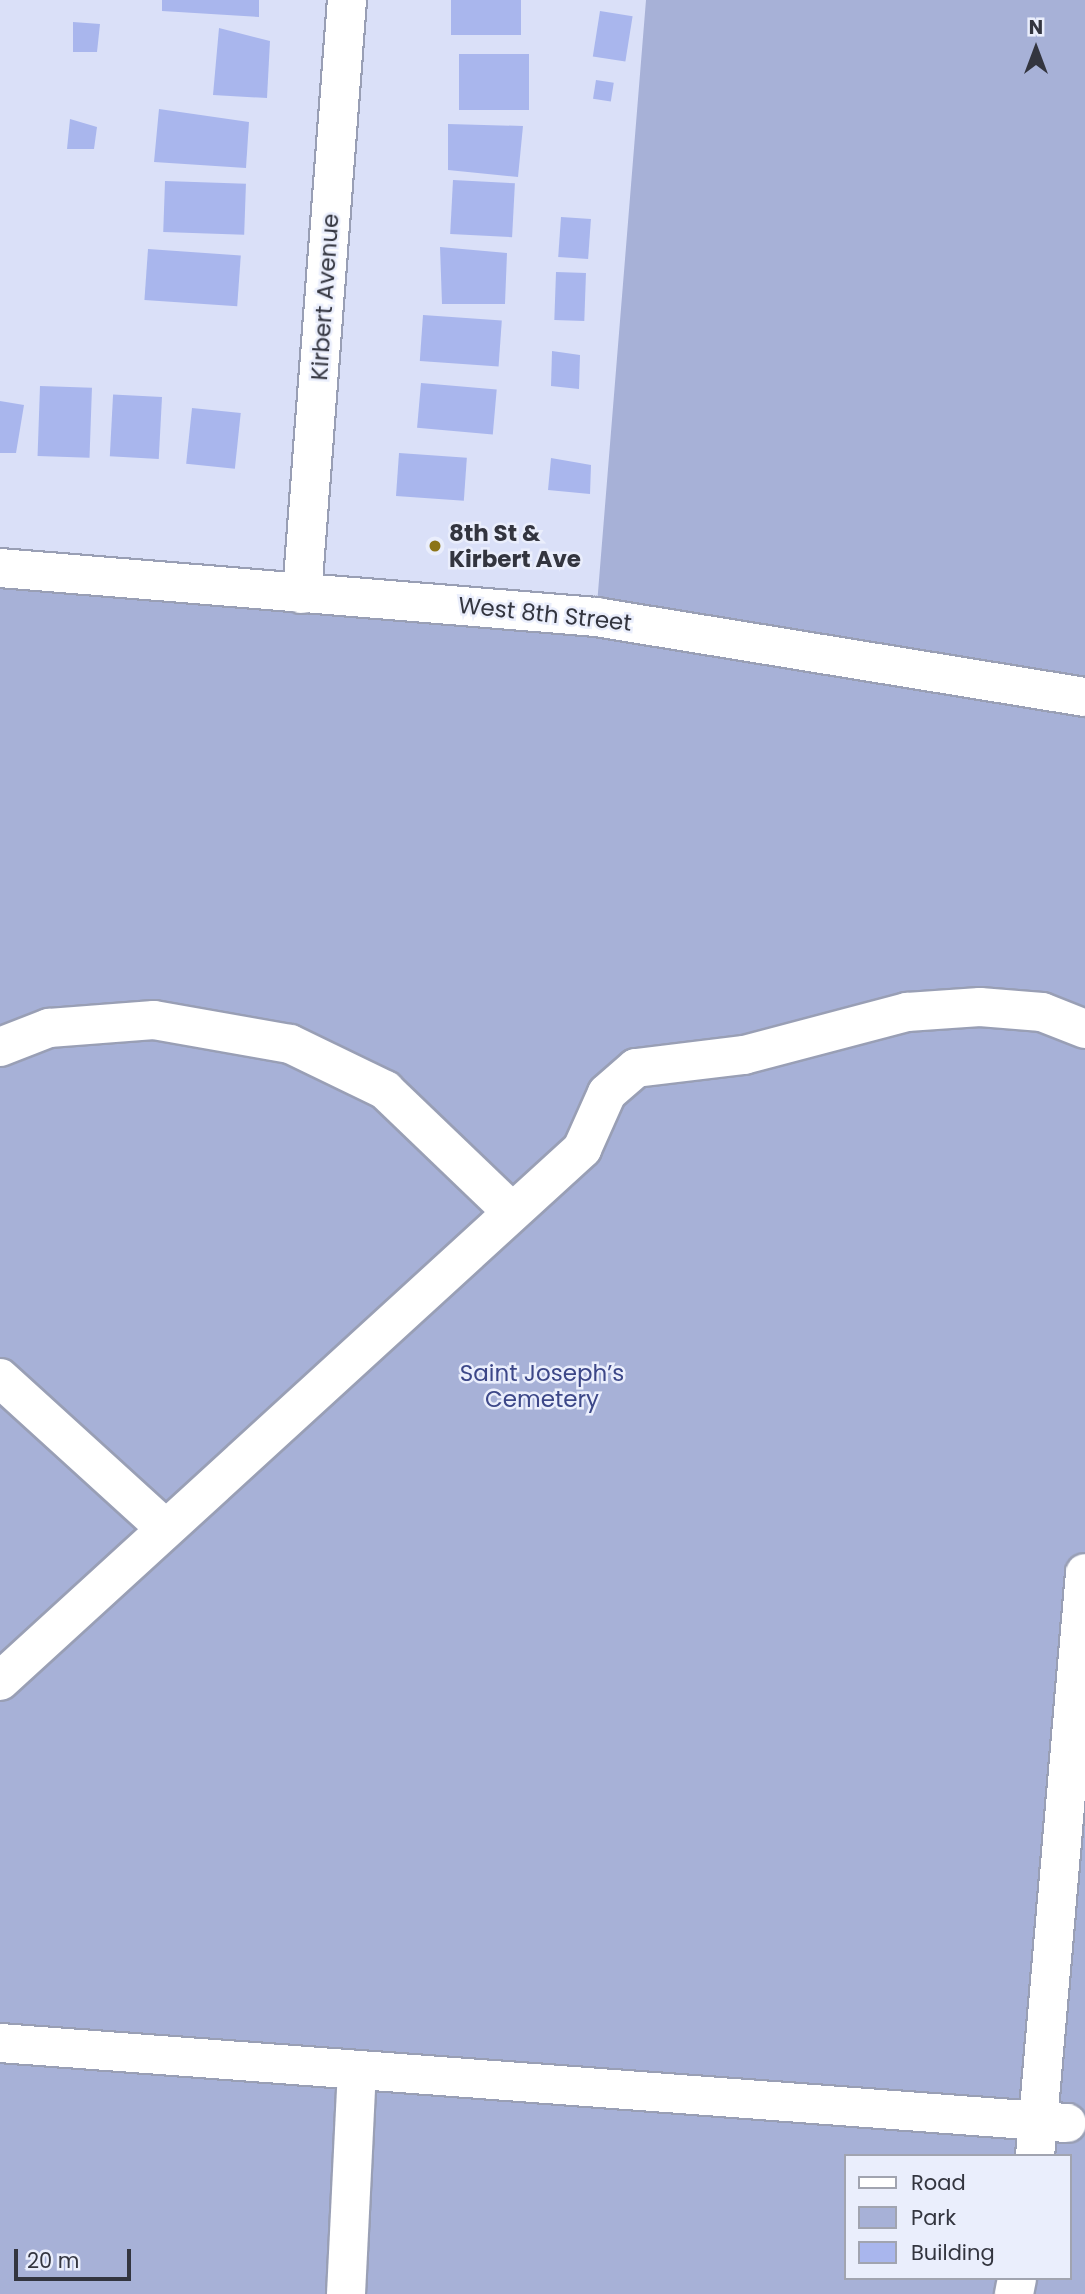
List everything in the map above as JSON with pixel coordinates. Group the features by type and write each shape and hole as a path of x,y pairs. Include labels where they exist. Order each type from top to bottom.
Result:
{"street":[{"name":"Kirbert Avenue","path":"302,594 347,0"},
{"name":"West 8th Street","path":"0,568 596,617 1085,697"},
{"path":"0,1681 582,1149 607,1093 636,1068 744,1055 907,1012 980,1007 1042,1012 1085,1029"},
{"path":"0,1047 49,1028 155,1020 290,1044 384,1090 512,1212"},
{"path":"0,1378 166,1530"},
{"path":"0,2043 357,2071 1047,2134 1085,1573"},
{"path":"346,2294 357,2071"}],"green space":[{"name":"Saint Joseph’s Cemetery","path":"646,0 1085,0 1085,2294 0,2294 0,568 596,617"}],"building":[{"path":"162,0 259,0 259,17 162,11"},
{"path":"451,0 521,0 521,35 451,35"},
{"path":"600,11 633,16 625,62 593,56"},
{"path":"73,22 100,24 97,52 73,52"},
{"path":"219,28 270,41 267,98 213,95"},
{"path":"459,54 529,54 529,110 459,110"},
{"path":"596,80 614,83 611,102 593,99"},
{"path":"159,109 249,122 246,168 154,162"},
{"path":"70,119 97,127 94,149 67,149"},
{"path":"448,124 523,126 518,177 448,170"},
{"path":"453,180 515,183 512,237 450,234"},
{"path":"165,181 246,184 244,235 163,232"},
{"path":"561,217 591,219 588,259 558,257"},
{"path":"440,247 507,253 505,304 442,304"},
{"path":"148,249 241,255 237,306 144,300"},
{"path":"556,272 586,273 584,321 554,320"},
{"path":"423,315 502,321 499,366 420,361"},
{"path":"552,351 580,355 579,389 551,386"},
{"path":"421,383 497,390 493,434 417,428"},
{"path":"40,386 92,388 90,458 38,456"},
{"path":"113,394 162,397 159,459 110,456"},
{"path":"0,401 24,405 16,453 0,453"},
{"path":"192,408 241,413 235,469 186,464"},
{"path":"399,453 467,458 464,501 396,496"},
{"path":"551,458 591,465 590,494 548,490"}],"place":[{"name":"8th St & Kirbert Ave","path":"435,546"}]}
